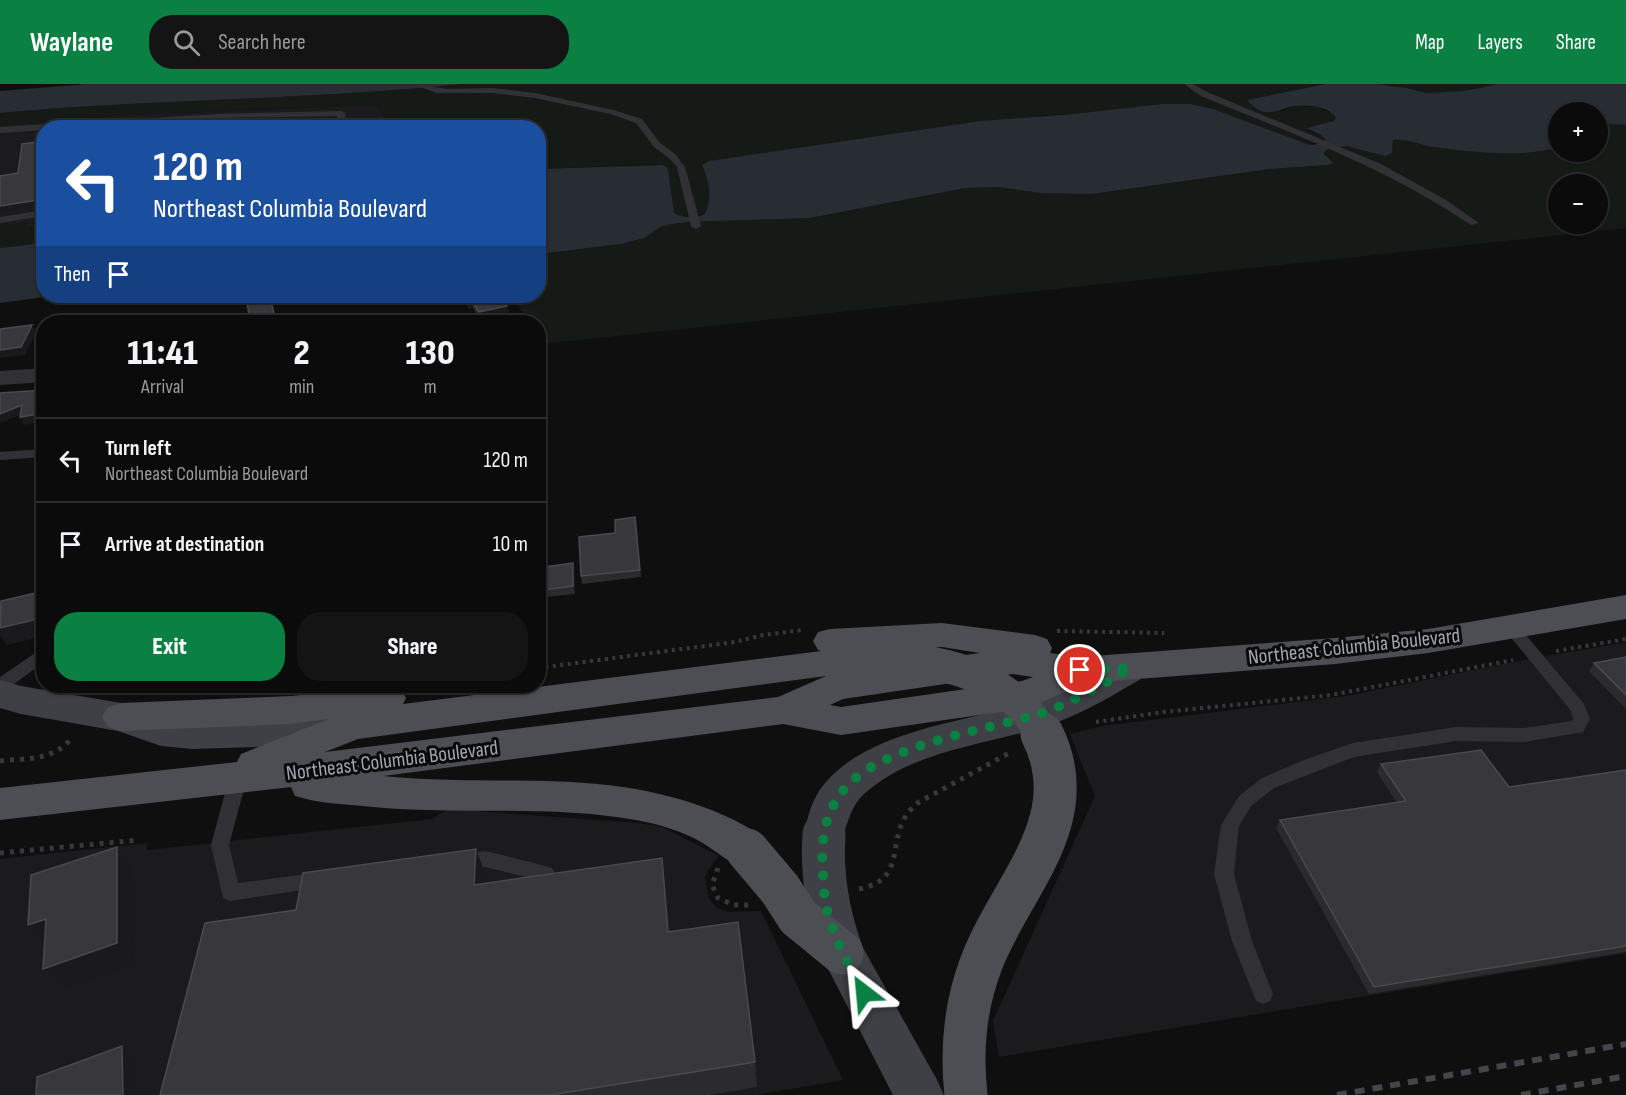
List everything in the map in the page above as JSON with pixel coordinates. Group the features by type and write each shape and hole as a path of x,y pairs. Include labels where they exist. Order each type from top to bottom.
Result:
{"main road":[{"name":"Northeast Columbia Boulevard","path":"0,804 228,779 783,710 841,721 1028,694 1080,670 1131,668 1380,647 1626,607"},
{"path":"546,678 845,639 931,636 1015,644 1131,668"},
{"path":"0,694 32,702 121,717 161,731 192,734 290,731 353,724 865,658 912,658 941,662 960,668 983,678 1024,708 1046,738 1056,772 1056,792 1042,848 995,934 976,976 967,1010 964,1045 966,1095"},
{"path":"919,1095 842,953 830,923 824,897 822,858 829,813 838,797 850,783 879,763 917,748 1042,713 1071,701 1131,668"},
{"path":"121,717 291,711 430,693"},
{"path":"228,779 353,724"},
{"path":"228,779 435,796 487,795 616,801 673,811 715,829 731,860 780,889 798,917 842,953"}],"street":[{"path":"0,378 36,376"}],"lane":[{"path":"416,84 426,89 444,91 506,91 628,116 639,121 657,145 679,163 684,173 696,226"},
{"path":"1188,84 1204,94 1400,177 1442,201 1474,224"},
{"path":"156,120 341,113 341,120"},
{"path":"0,130 36,128"},
{"path":"0,220 36,214"},
{"path":"0,456 36,454"},
{"path":"1263,994 1242,941 1224,874 1230,825 1245,801 1268,783 1353,750 1456,734 1524,735 1577,727 1582,719 1578,708 1510,626"},
{"path":"0,686 36,659"},
{"path":"228,779 219,845 230,892 335,879"},
{"path":"440,865 486,859 545,874"}],"path":[{"path":"1087,723 1163,712 1331,695 1626,639"},
{"path":"0,761 51,756 65,747 70,738 78,735"},
{"path":"849,891 877,884 889,874 895,862 899,825 908,811 919,802 1017,749"},
{"path":"0,853 139,840"},
{"path":"731,860 712,885 718,898 734,905 752,905"}],"shaded area":[{"path":"88,84 462,84 0,113 0,91"},
{"path":"462,84 1326,84 1248,100 1282,111 1296,106 1317,107 1334,114 1336,118 1326,124 1308,126 1307,130 1327,140 1307,144 1278,135 1074,114 1045,115 709,161 702,165 709,190 709,201 705,214 680,216 674,212 668,169 655,164 546,169 546,120 396,120 395,117 384,119 377,105 129,115 36,120 36,122 0,125 0,113"},
{"path":"1326,84 1376,84 1426,93 1464,91 1498,84 1626,84 1626,125 1608,124 1608,102 1548,102 1548,149 1545,150 1514,153 1480,152 1393,140 1392,153 1385,156 1346,146 1326,150 1324,154 1333,163 1327,165 1270,169 1092,194 1041,193 999,187 965,188 810,218 686,222 662,226 644,238 621,244 546,253 546,169 662,165 668,168 674,213 693,217 705,214 709,201 707,178 702,165 709,161 981,121 1162,104 1190,104 1213,109 1314,145 1326,140 1306,128 1333,121 1336,118 1329,111 1313,106 1289,107 1271,112 1254,107 1247,100"},
{"path":"1376,84 1498,84 1464,91 1426,93"},
{"path":"377,105 396,120 64,120 129,115"},
{"path":"36,122 36,227 26,228 27,222 0,226 0,125"},
{"path":"1608,124 1626,125 1626,228 1608,230 1608,174 1548,174 1548,234 1570,234 546,343 546,315 524,315 517,303 546,303 546,253 621,244 644,238 662,226 686,222 810,218 965,188 999,187 1041,193 1092,194 1270,169 1327,165 1325,150 1346,146 1385,156 1394,147 1393,140 1480,152 1514,153 1548,149 1548,162 1608,162"},
{"path":"28,222 26,228 36,227 36,244 0,248 0,226"},
{"path":"36,244 36,298 0,303 0,248"},
{"path":"1626,642 1626,953 999,1057 993,1021 1095,796 1070,734 1102,726 1346,696"},
{"path":"448,809 638,823 662,827 719,856 705,877 709,899 717,908 728,912 761,911 843,1080 756,1095 0,1095 0,859 147,843 147,850 432,819"}],"building":[{"path":"36,142 36,200 0,206 0,176 18,173 22,144"},
{"path":"247,303 271,303 274,315 249,315"},
{"path":"473,303 505,303 507,306 479,312"},
{"path":"32,325 21,347 0,350 0,329"},
{"path":"36,391 36,414 20,417 22,405 0,414 0,393"},
{"path":"635,517 640,570 581,576 579,537 615,533 615,520"},
{"path":"573,563 573,586 546,590 546,567"},
{"path":"36,593 36,619 0,628 1,601"},
{"path":"1626,657 1626,695 1594,663"},
{"path":"1481,750 1509,787 1626,770 1626,946 1374,987 1280,820 1406,801 1381,764"},
{"path":"117,847 117,943 43,969 46,919 28,925 31,875"},
{"path":"476,849 474,885 662,858 668,932 738,922 755,1062 550,1095 160,1095 205,923 296,910 303,873"},
{"path":"122,1046 123,1095 36,1095 37,1077"}],"railway":[{"path":"1337,1095 1626,1044"},
{"path":"1521,1095 1626,1076"}],"route":[{"path":"864,993 842,953 830,923 824,897 822,858 824,834 834,802 850,783 879,763 906,752 999,723 1042,713 1071,701 1131,668 1080,670"}]}
